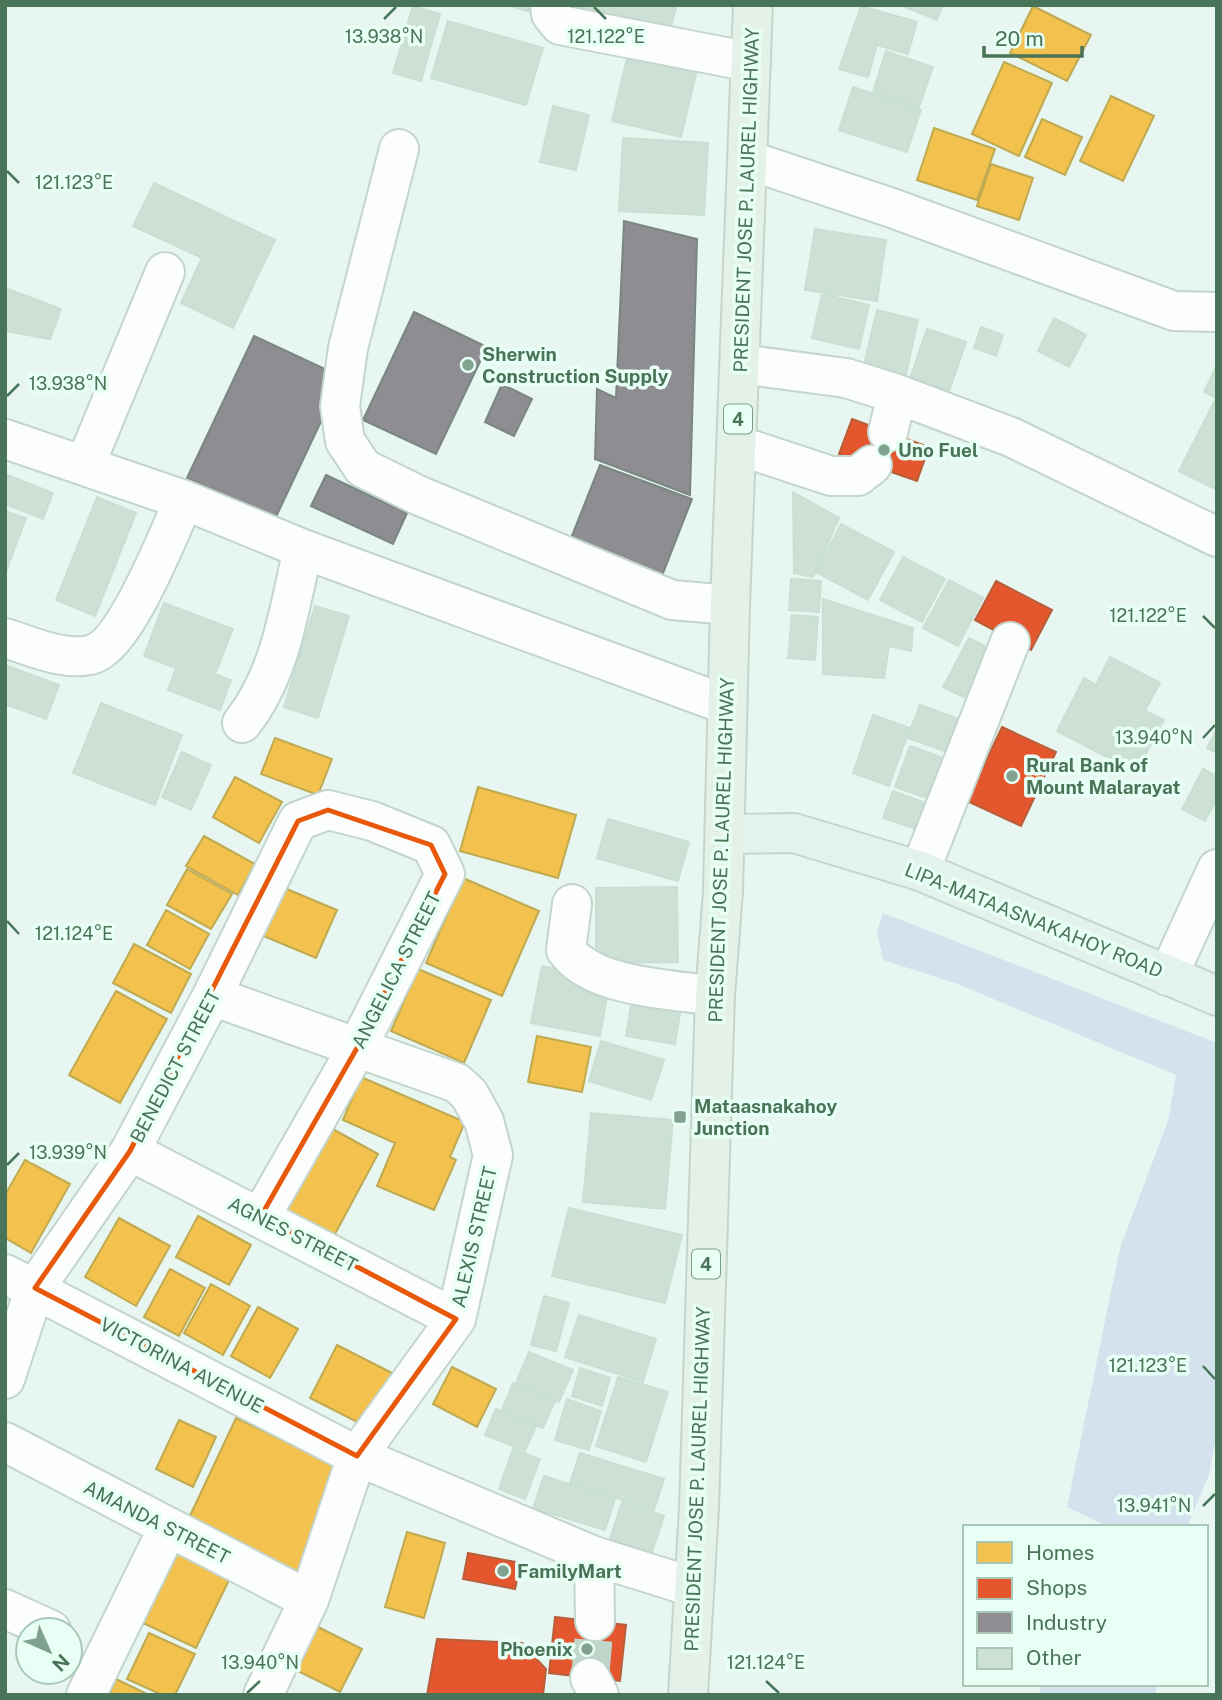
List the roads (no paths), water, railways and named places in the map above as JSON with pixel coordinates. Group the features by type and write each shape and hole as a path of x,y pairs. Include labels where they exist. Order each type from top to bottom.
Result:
{"highway":[{"name":"PRESIDENT JOSE P. LAUREL HIGHWAY","path":"688,1695 699,1508 715,996 725,834 730,605 753,5"}],"main road":[{"name":"LIPA-MATAASNAKAHOY ROAD","path":"725,834 794,833 920,870 1217,996"}],"street":[{"path":"550,5 551,14 560,25 751,62"},
{"path":"399,149 348,348 340,406 345,442 363,468 420,496 672,600 730,605"},
{"path":"748,160 889,207 1174,311 1217,312"},
{"path":"85,465 165,272"},
{"path":"741,364 846,378 897,394 1011,437 1217,537"},
{"path":"737,445 831,476 858,476 880,449 897,394"},
{"path":"5,439 184,500 303,549 727,705"},
{"path":"5,638 59,654 92,655 116,638 139,598 184,500"},
{"path":"242,723 260,701 281,646 303,549"},
{"path":"920,870 1010,642"},
{"name":"ANGELICA STREET","path":"261,1216 357,1048 445,874 431,845 372,821 328,810 298,821"},
{"name":"BENEDICT STREET","path":"5,1379 20,1281 130,1151 212,996 298,821"},
{"path":"1168,976 1217,869"},
{"path":"572,904 566,950 576,963 600,976 715,996"},
{"name":"ALEXIS STREET","path":"212,996 457,1083 469,1094 484,1121 493,1155 456,1319 357,1456 309,1600 263,1695"},
{"name":"AGNES STREET","path":"130,1151 261,1216 456,1319"},
{"name":"VICTORINA AVENUE","path":"20,1281 357,1456 594,1556 693,1587"},
{"name":"AMANDA STREET","path":"5,1442 309,1600"},
{"path":"86,1695 87,1647 168,1528"},
{"path":"594,1556 595,1621"}],"tunnel":[{"path":"590,1678 595,1621"}],"place":[{"name":"Sherwin Construction Supply","path":"468,365"},
{"name":"Uno Fuel","path":"884,450"},
{"name":"Rural Bank of Mount Malarayat","path":"1012,776"},
{"name":"Mataasnakahoy Junction","path":"680,1117"},
{"name":"FamilyMart","path":"503,1571"},
{"name":"Phoenix","path":"587,1649"}]}
